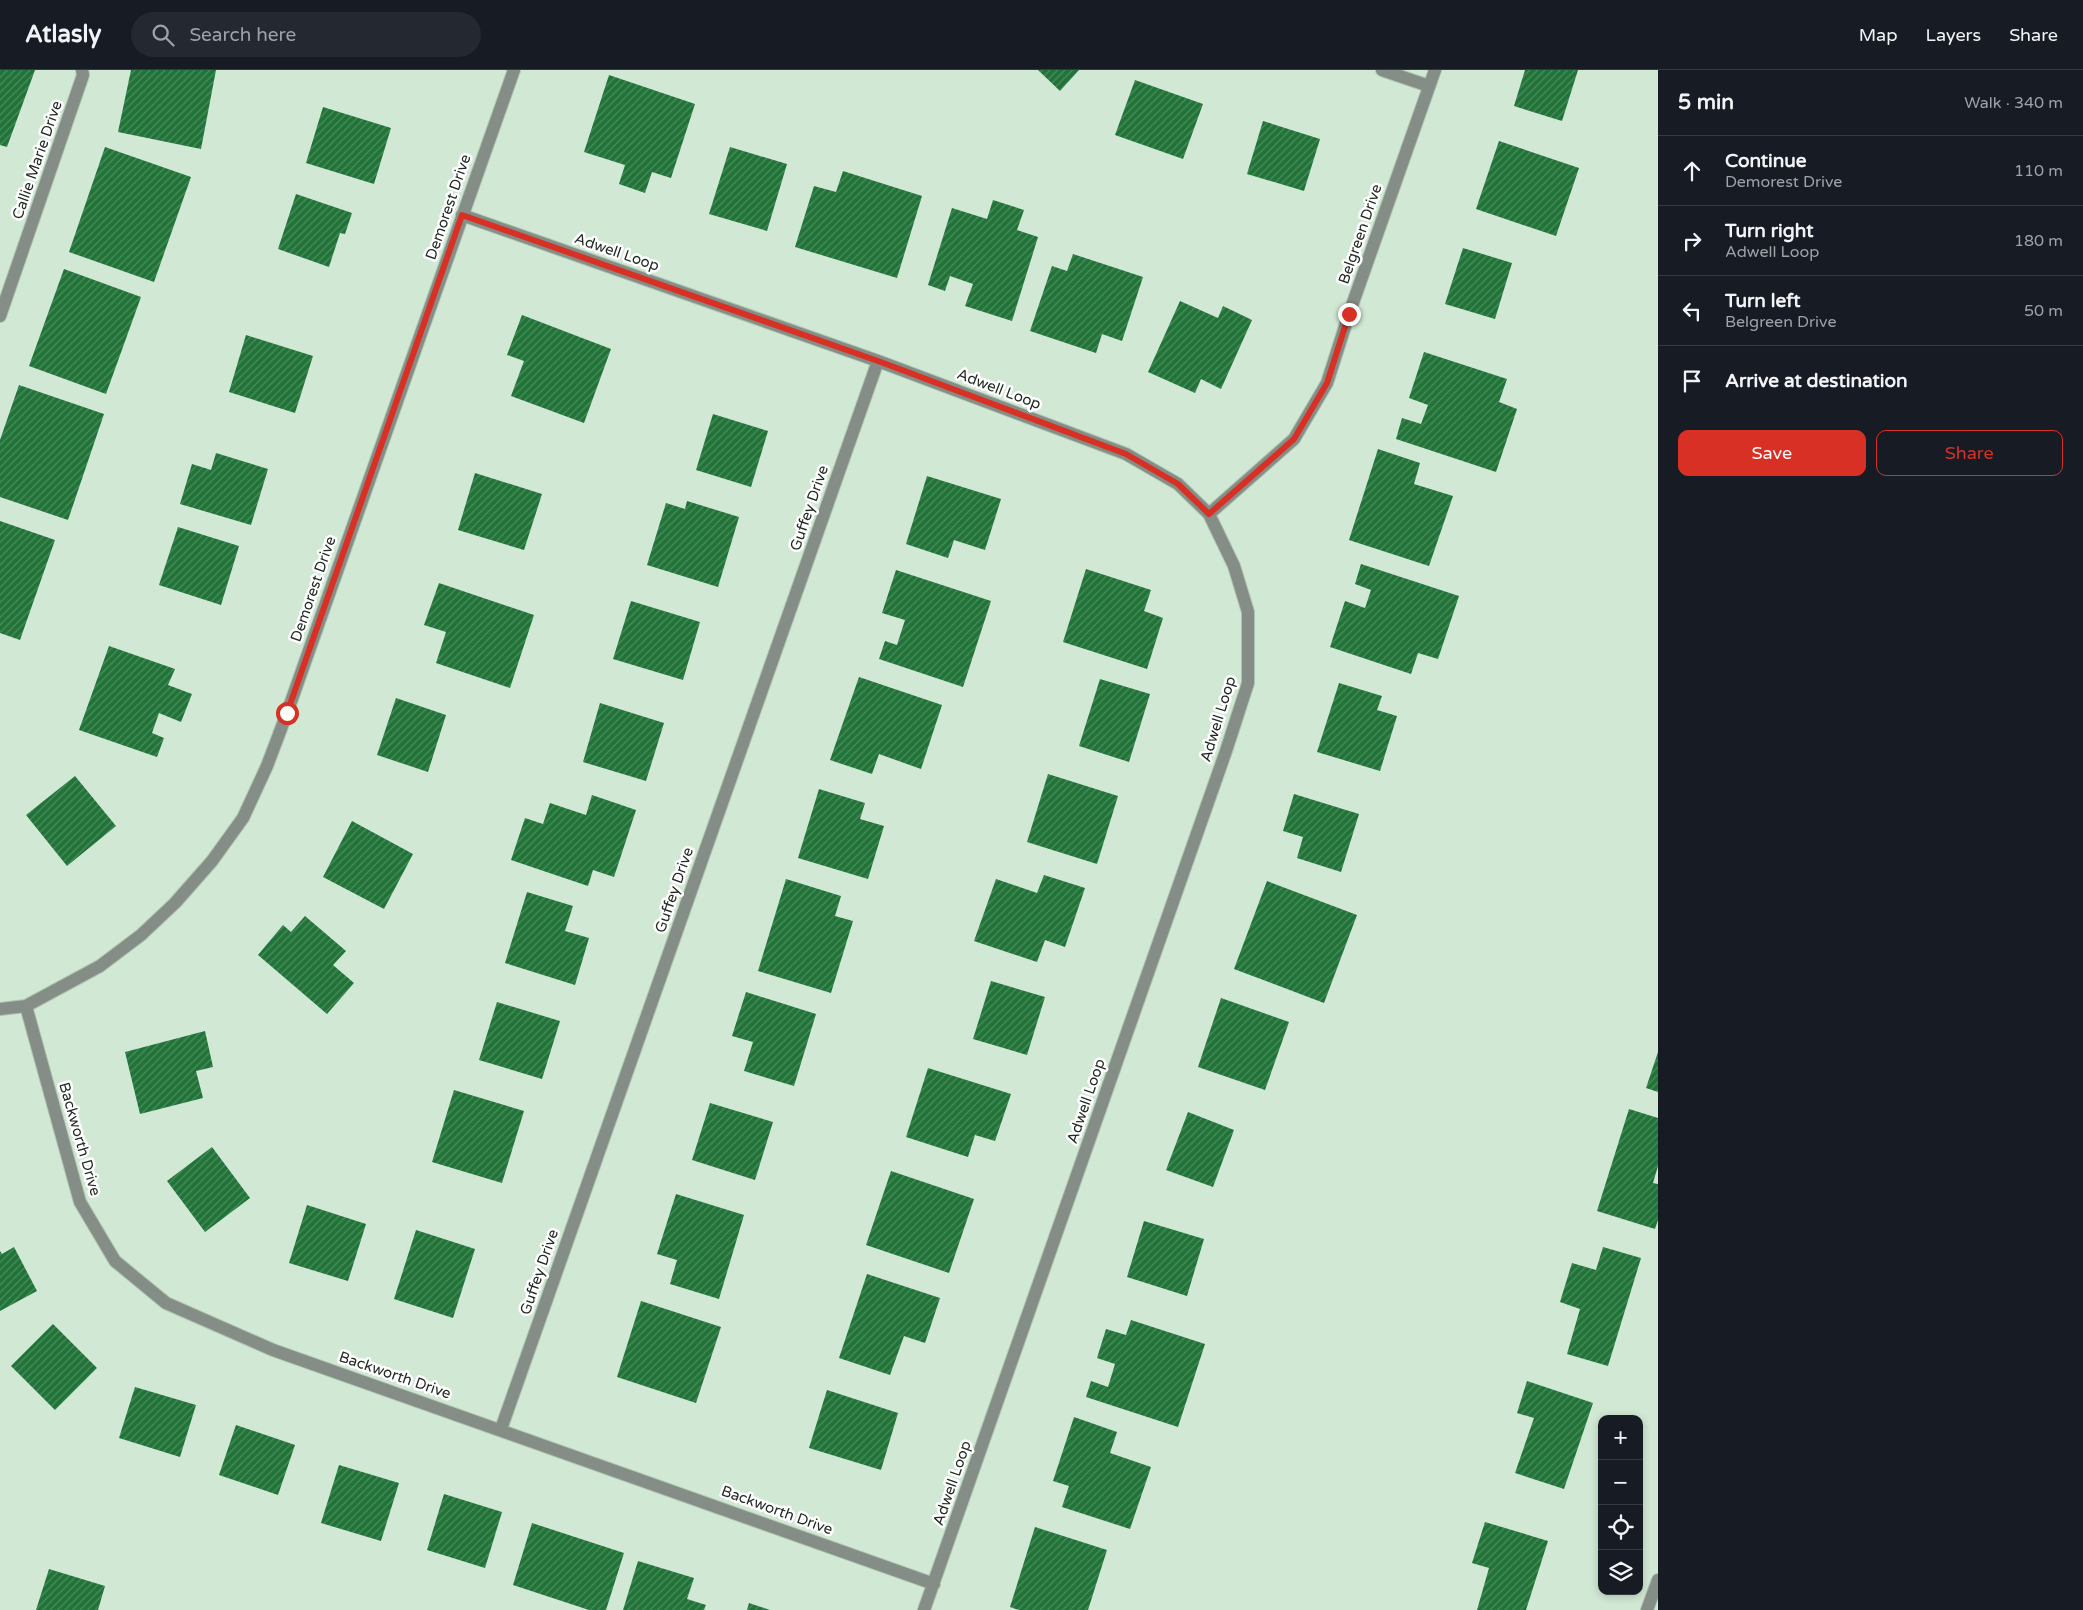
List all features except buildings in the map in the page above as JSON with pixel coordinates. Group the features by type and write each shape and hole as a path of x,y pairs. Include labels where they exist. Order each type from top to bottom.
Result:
{"street":[{"name":"Callie Marie Drive","path":"0,316 83,75 82,70"},
{"name":"Demorest Drive","path":"0,1009 26,1006 100,966 141,936 212,861 242,818 267,766 287,713 514,70"},
{"path":"1382,70 1429,86"},
{"name":"Belgreen Drive","path":"1209,514 1294,439 1327,383 1352,304 1435,70"},
{"name":"Adwell Loop","path":"462,215 878,361 1126,454 1178,484 1209,514 1234,566 1248,612 1248,683 1223,761 924,1610"},
{"name":"Guffey Drive","path":"501,1429 878,361"},
{"name":"Backworth Drive","path":"26,1006 80,1202 115,1262 166,1303 272,1350 501,1429 934,1584"},
{"path":"1647,1610 1658,1580"}],"route":[{"path":"287,713 462,215 878,361 1126,454 1178,484 1209,514 1294,439 1327,383 1349,314"}]}
